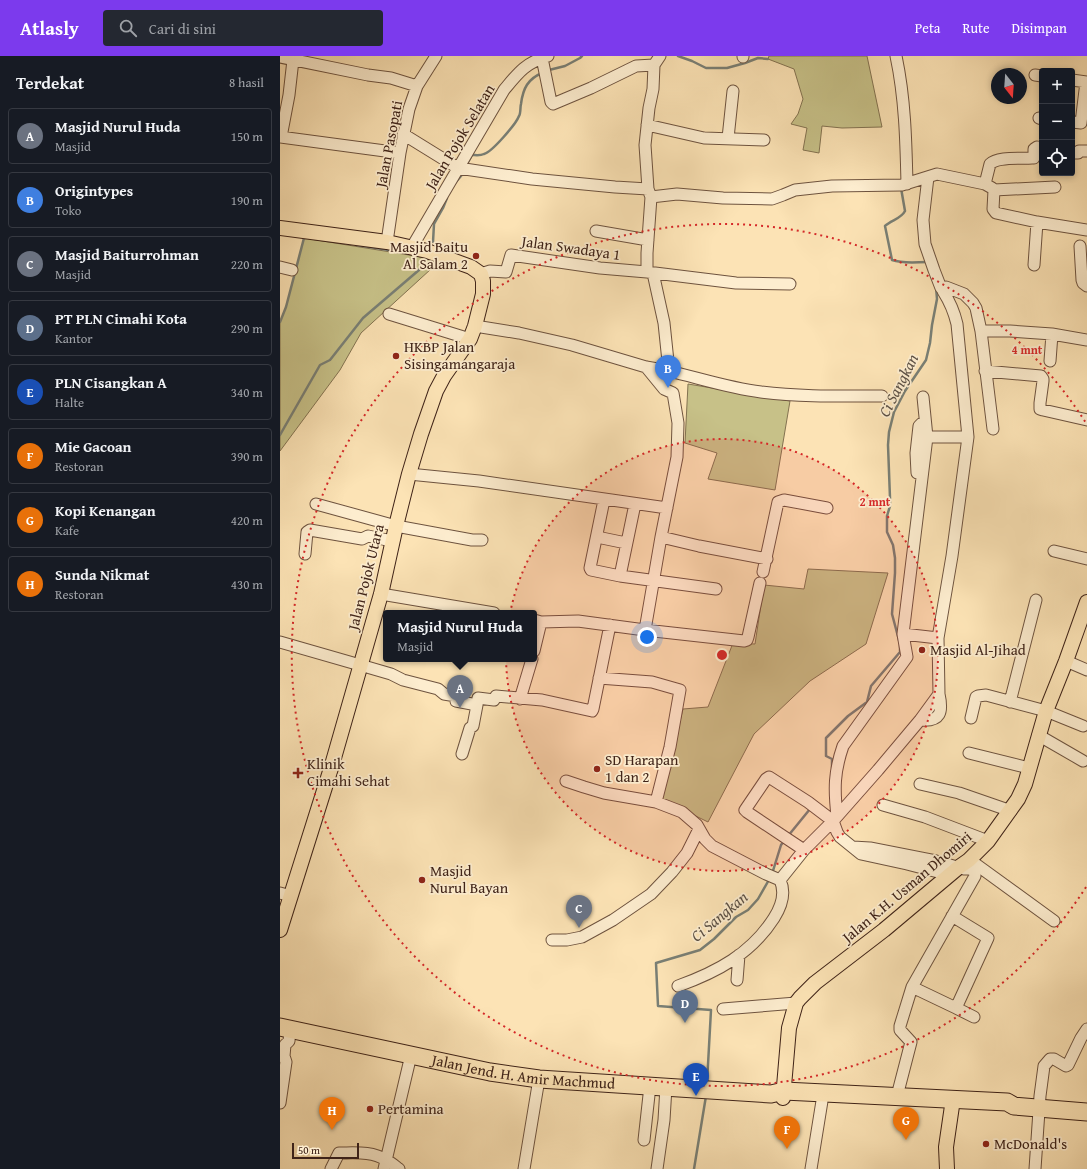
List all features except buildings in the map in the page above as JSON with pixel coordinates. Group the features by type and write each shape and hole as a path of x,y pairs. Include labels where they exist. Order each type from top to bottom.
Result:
{"highway":[{"name":"Jalan Jend. H. Amir Machmud","path":"286,1033 411,1055 490,1072 538,1079 779,1094 897,1096 953,1103"},
{"name":"Jalan Jend. H. Amir Machmud","path":"779,1094 822,1100 953,1103 1007,1102 1014,1106 1087,1112"}],"main road":[{"path":"280,228 387,242 412,247 471,267 481,274"},
{"name":"Jalan Pojok Utara","path":"280,930 286,894 332,765 381,594 392,541 421,434 436,391 444,376 470,339 475,326 483,294 483,281 481,274"},
{"name":"Jalan K.H. Usman Dhomiri","path":"779,1094 789,1028 796,1003 815,983 860,949 959,868 988,842 1011,810 1022,792 1038,735 1087,602"},
{"path":"946,1169 946,1147 953,1103"}],"street":[{"name":"Jalan Pasopati","path":"387,242 400,153 409,109 417,86 436,56"},
{"path":"896,56 905,128 902,184"},
{"path":"280,57 298,59 368,75 391,78 417,86"},
{"path":"545,57 551,102 553,104 591,88 636,66 657,61 645,146 650,193 648,240 650,272 664,323 669,371"},
{"name":"Jalan Pojok Selatan","path":"412,247 504,90 523,68 545,57"},
{"path":"298,59 280,137 400,153"},
{"path":"1075,80 1086,82 1081,123 1075,122"},
{"path":"728,138 733,91"},
{"path":"647,125 704,138 764,140"},
{"path":"404,134 458,168 532,179 615,187 650,193 723,198 772,199 794,190 832,186 902,184 937,174 990,187 1055,187"},
{"path":"1039,147 1034,149 1034,158 1001,159 992,161 990,164 990,187 993,209 995,212 1037,222 1087,230"},
{"path":"772,877 804,850 835,819 920,720 938,694 938,638 952,556 968,437 958,324 955,311 934,270 925,244 923,220 928,177"},
{"path":"1034,265 1037,222"},
{"path":"596,231 648,240"},
{"path":"1080,246 1082,280 1087,286"},
{"name":"Jalan Swadaya 1","path":"481,274 490,271 506,272 511,255 600,268 650,272"},
{"path":"280,267 292,270"},
{"path":"650,272 736,283 790,284"},
{"path":"943,288 964,294 976,308 981,331 993,429"},
{"path":"389,314 470,339"},
{"path":"475,326 519,333 572,345 646,367 760,392 804,395 882,396"},
{"path":"981,331 1010,331 1052,334 1087,340"},
{"path":"1050,361 1052,334"},
{"path":"645,630 677,457 678,423 673,393 664,389 646,367"},
{"path":"985,371 1041,376 1043,381 1040,409 1087,420"},
{"path":"897,1096 911,1042 900,1030 900,1026 912,987 975,876 974,871 959,868 938,872 861,854 847,844 837,832 834,792 839,758 843,746 907,657 903,634 927,437 923,397"},
{"path":"920,493 916,453 919,426 922,423 925,423"},
{"path":"927,437 968,437"},
{"path":"409,474 479,481 667,508"},
{"path":"604,500 590,568 593,571 716,590"},
{"path":"763,572 767,560 778,502 784,500 827,508"},
{"path":"316,504 396,526 472,540 482,540"},
{"path":"620,576 635,504"},
{"path":"305,554 307,532 310,530 362,539 368,536 392,541"},
{"path":"597,537 626,543"},
{"path":"661,537 767,560"},
{"path":"1054,551 1087,559"},
{"path":"537,621 578,621 658,632 746,640 748,637 760,583"},
{"path":"381,594 476,610"},
{"path":"1010,702 1036,600"},
{"path":"462,754 470,728 473,726 478,698 494,700 496,696 520,698 544,701 593,711 610,625"},
{"path":"903,634 938,638"},
{"path":"280,642 360,664 391,674 403,680 438,689 444,694 456,696 456,701 477,705"},
{"path":"1066,661 1087,670"},
{"path":"520,698 531,662"},
{"path":"599,678 652,682 680,690 670,746 656,802"},
{"path":"971,718 976,697 986,695 1046,712 1083,726"},
{"path":"1038,735 1082,760"},
{"path":"969,752 1029,768"},
{"path":"804,850 745,810 762,784 769,777 835,819"},
{"path":"566,781 604,793 656,802 682,812 697,825 705,839 712,846 772,877 783,886 782,899 778,910 768,928 755,943 727,964 703,977 678,986"},
{"path":"920,784 959,793 1011,810"},
{"path":"883,805 925,817 988,842"},
{"path":"552,940 567,940 582,937 613,920 650,894 672,872 687,853 699,829"},
{"path":"959,868 1054,921"},
{"path":"952,916 988,938 956,1008"},
{"path":"737,980 739,955"},
{"path":"912,987 974,1018"},
{"path":"723,1009 796,1003"},
{"path":"1035,1169 1040,1096 1044,1066 1050,1059 1054,1059 1066,1066 1068,1065 1087,1029"},
{"path":"280,1103 286,1062 290,1057 292,1046 286,1033"},
{"path":"386,1165 411,1055"},
{"path":"524,1169 538,1079"},
{"path":"644,1140 658,1087"},
{"path":"657,1169 664,1120 658,1087"},
{"path":"811,1169 822,1100"},
{"path":"331,1169 339,1153 363,1152 380,1156 386,1165 399,1169"}],"shaded area":[{"path":"769,56 867,56 882,127 842,128 822,126 819,153 803,150 807,128 791,124 798,114 803,99 794,69 768,59"},
{"path":"304,238 434,259 431,269 361,333 340,370 280,451 280,322 286,307"},
{"path":"688,384 790,401 775,490 708,479 717,453 685,443"},
{"path":"808,569 888,573 866,644 810,681 754,734 708,822 661,799 683,709 708,707 733,643 755,644 764,585 804,589"}],"waterway":[{"path":"549,70 565,66 582,56"},
{"path":"678,56 706,68 727,68 758,58 768,59"},
{"path":"467,164 472,155 481,155 488,152 509,131 520,115 522,98 527,85 533,78 542,73"},
{"path":"455,183 461,176"},
{"name":"Ci Sangkan","path":"901,188 905,211 901,216 885,226 892,260 906,262 928,262"},
{"path":"433,242 434,224 447,198"},
{"path":"280,322 286,307 304,238 306,238"},
{"path":"357,245 401,252"},
{"path":"280,435 320,365 330,360 363,318 419,270 427,258"},
{"name":"Ci Sangkan","path":"832,768 832,759 826,756 826,738 848,716 867,702 871,686 900,652 900,644 892,614 895,558 893,545 887,532 887,516 890,506 889,432 894,412 905,391 926,360 937,299 936,287"},
{"name":"Ci Sangkan","path":"788,836 810,809"},
{"name":"Ci Sangkan","path":"772,874 781,845 784,841"},
{"name":"Ci Sangkan","path":"707,1083 711,1010 658,1006 656,963 700,950 714,939 736,917 748,910 758,899 770,878"},
{"name":"Ci Sangkan","path":"694,1169 706,1096"}],"place":[{"name":"Masjid Baitu Al Salam 2","path":"476,256"},
{"name":"HKBP Jalan Sisingamangaraja","path":"396,356"},
{"name":"Origintypes","path":"668,388"},
{"name":"Masjid Al-Jihad","path":"922,650"},
{"name":"Masjid Nurul Huda","path":"460,708"},
{"name":"SD Harapan 1 dan 2","path":"597,769"},
{"name":"Klinik Cimahi Sehat","path":"298,773"},
{"name":"Masjid Nurul Bayan","path":"422,880"},
{"name":"Masjid Baiturrohman","path":"579,928"},
{"name":"PT PLN Cimahi Kota","path":"685,1023"},
{"name":"PLN Cisangkan A","path":"696,1096"},
{"name":"Pertamina","path":"370,1109"},
{"name":"Sunda Nikmat","path":"332,1130"},
{"name":"Kopi Kenangan","path":"906,1140"},
{"name":"McDonald's","path":"986,1144"},
{"name":"Mie Gacoan","path":"787,1149"}]}
